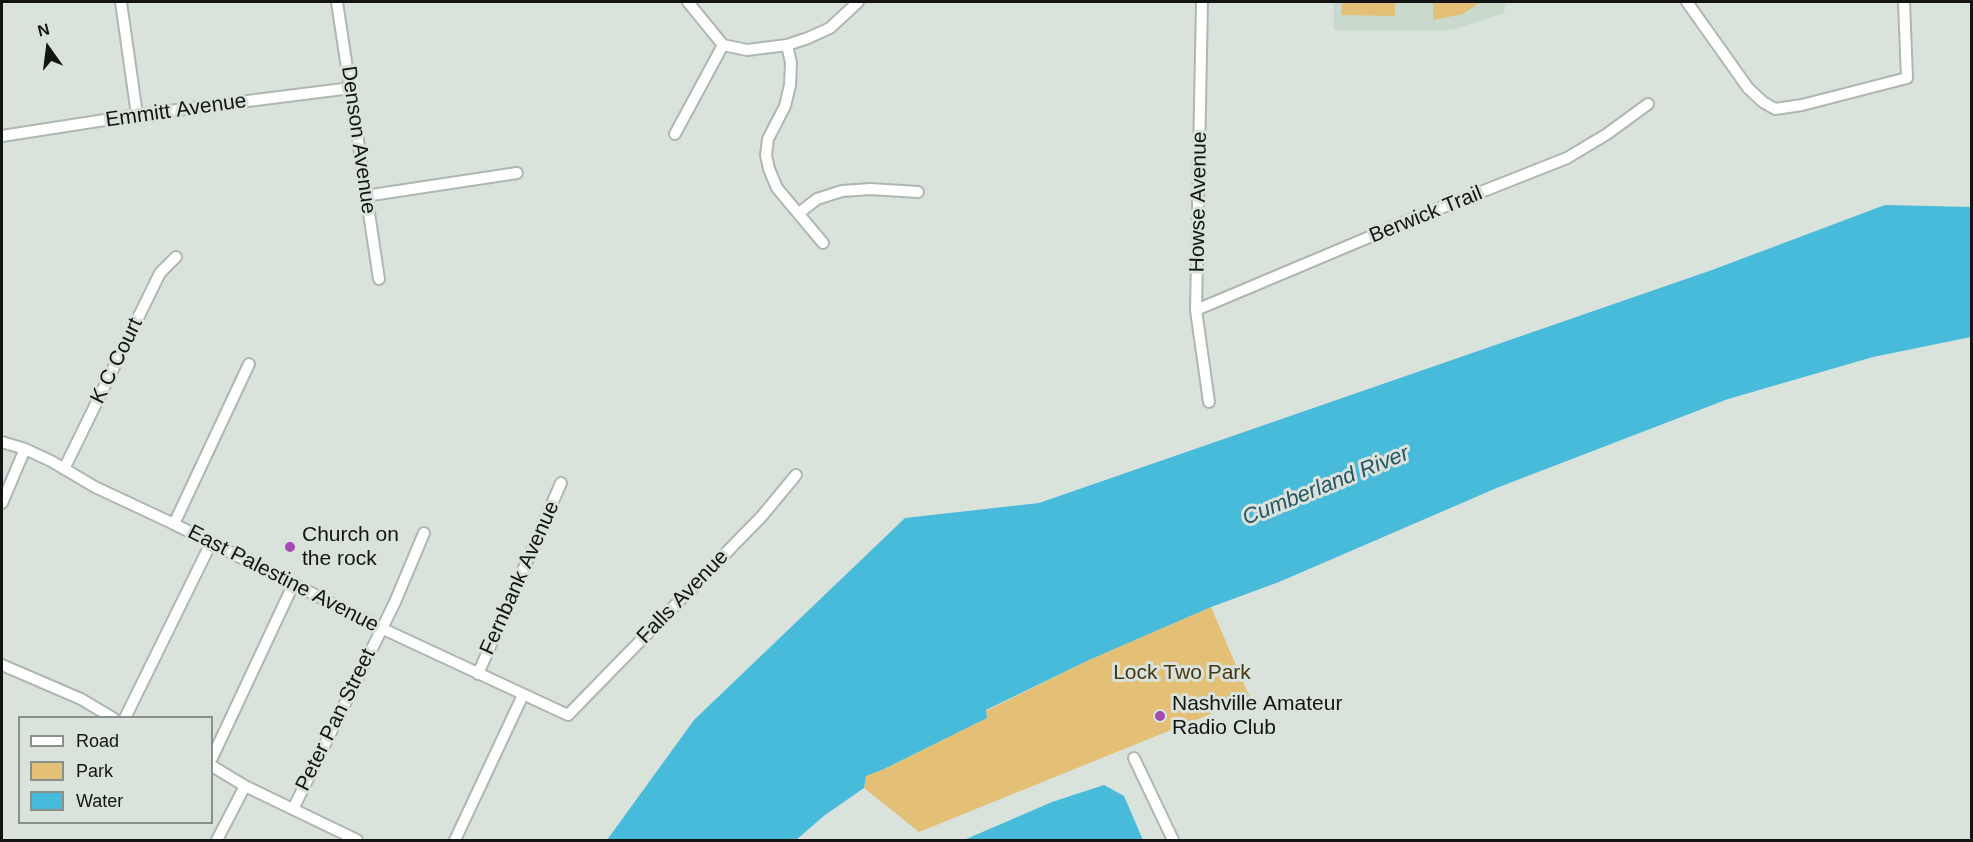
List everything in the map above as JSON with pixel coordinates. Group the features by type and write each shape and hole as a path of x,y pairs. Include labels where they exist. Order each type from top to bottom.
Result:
{"street":[{"path":"121,2 137,115"},
{"name":"Denson Avenue","path":"337,2 379,279"},
{"path":"688,2 723,45 747,50 787,45 830,28 858,2"},
{"name":"Howse Avenue","path":"1202,2 1197,310 1209,402"},
{"path":"1687,2 1748,88 1762,102 1775,109 1802,105 1908,78 1904,2"},
{"path":"675,134 723,45"},
{"path":"787,45 791,63 790,86 784,106 768,139 766,155 777,188 823,243"},
{"name":"Emmitt Avenue","path":"2,136 137,115 351,88"},
{"name":"Berwick Trail","path":"1197,310 1405,222 1567,158 1607,134 1648,104"},
{"path":"365,196 518,173"},
{"path":"800,213 817,199 842,191 870,189 918,192"},
{"name":"K C Court","path":"64,470 160,273 176,257"},
{"path":"174,524 249,364"},
{"name":"East Palestine Avenue","path":"2,442 25,449 95,487 294,583 381,628 567,714"},
{"path":"2,503 25,449"},
{"name":"Falls Avenue","path":"567,714 762,516 796,475"},
{"name":"Fernbank Avenue","path":"478,674 561,483"},
{"name":"Peter Pan Street","path":"293,809 395,602 424,533"},
{"path":"125,716 211,543"},
{"path":"213,756 294,583"},
{"path":"2,665 81,699 111,716"},
{"path":"455,840 523,695"},
{"path":"1134,758 1173,840"},
{"path":"213,767 245,786 357,840"},
{"path":"217,840 245,786"}],"shaded area":[{"path":"1334,2 1506,2 1504,13 1451,30 1334,30"}],"green space":[{"path":"1342,2 1395,2 1395,16 1341,15"},
{"path":"1433,2 1480,2 1463,14 1433,20"},
{"name":"Lock Two Park","path":"1211,607 1250,698 919,832 864,788 866,776 987,718 986,711 1089,660"}],"water":[{"name":"Cumberland River","path":"1885,205 1971,207 1971,337 1873,357 1728,399 1499,487 1279,582 1211,607 1089,660 986,710 987,718 866,776 864,788 825,815 796,840 607,840 694,720 905,518 1039,503 1712,270"},
{"path":"1104,785 1124,796 1143,840 964,840 1052,802"}],"place":[{"name":"Church on the rock","path":"290,547"},
{"name":"Nashville Amateur Radio Club","path":"1160,716"}]}
